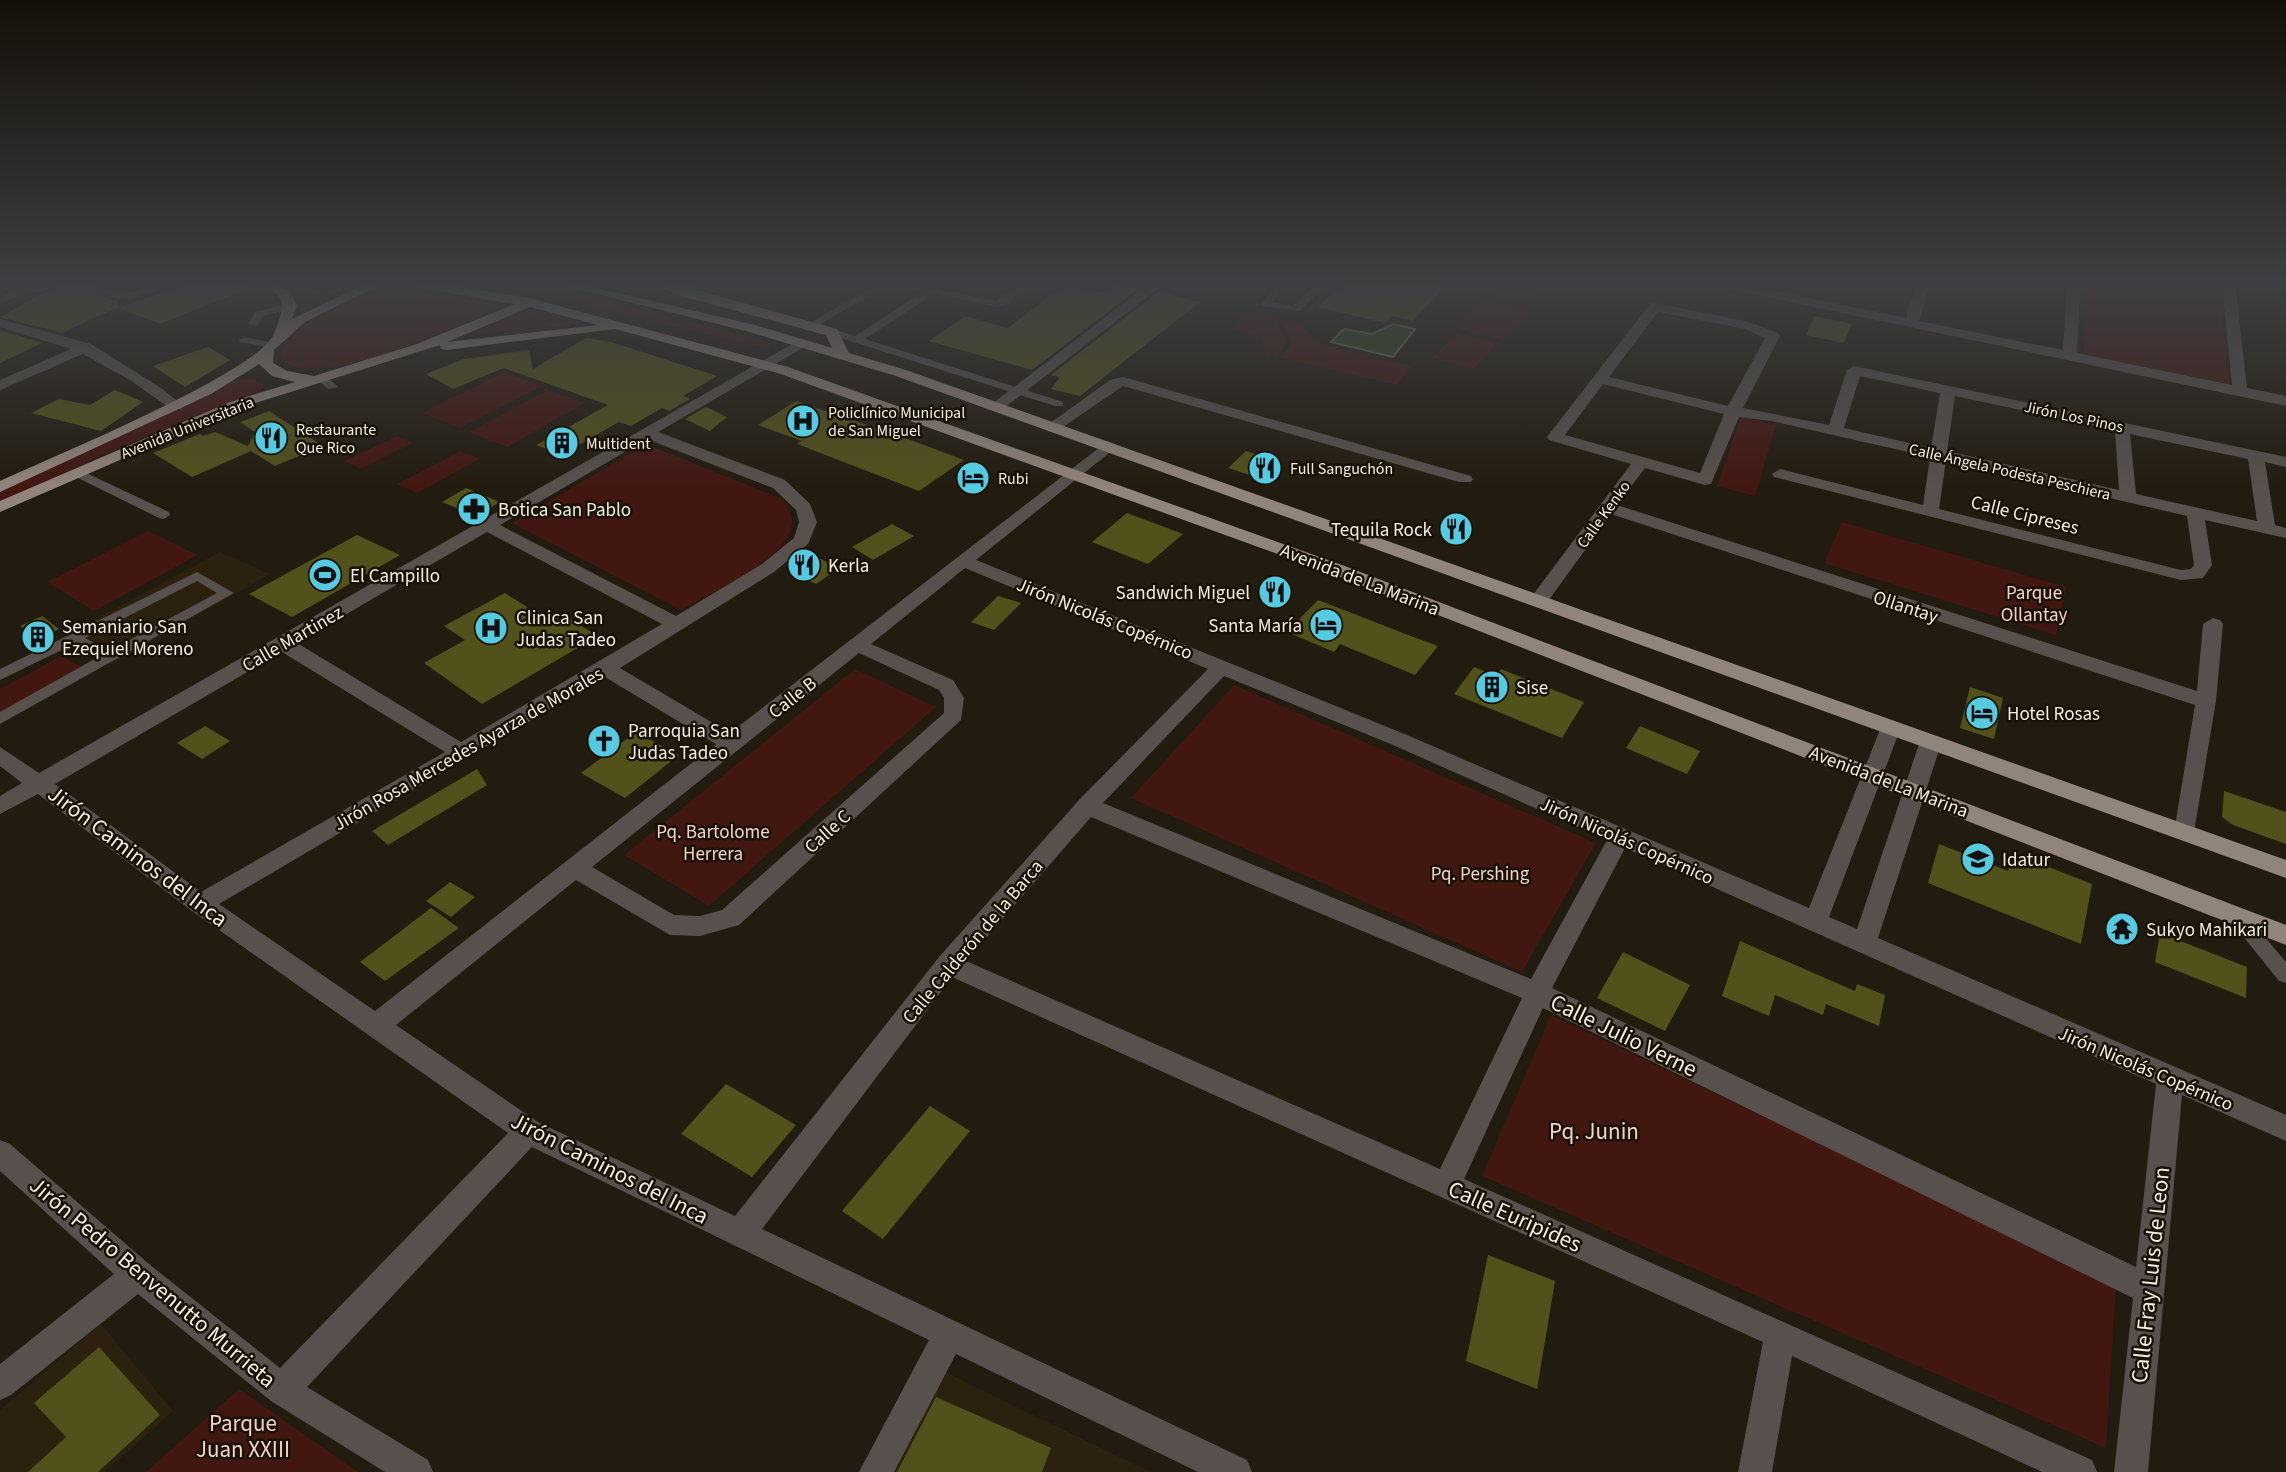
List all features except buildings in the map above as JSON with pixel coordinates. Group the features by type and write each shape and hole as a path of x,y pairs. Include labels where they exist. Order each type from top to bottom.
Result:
{"main road":[{"name":"Avenida Universitaria","path":"0,487 176,406 228,378 262,352"},
{"path":"270,352 265,363 275,372 326,382"},
{"name":"Avenida Universitaria","path":"0,507 262,396 326,382 404,352"},
{"path":"396,355 417,352"},
{"name":"Avenida de La Marina","path":"721,352 765,364 1076,473 1874,774 2286,935"},
{"name":"Avenida de La Marina","path":"833,352 998,406 2286,869"},
{"path":"228,378 252,375 267,378 272,387 262,396"}],"street":[{"path":"0,386 76,352"},
{"path":"94,352 134,374 176,406"},
{"name":"Calle Martinez","path":"0,806 786,352"},
{"path":"998,406 1069,352"},
{"name":"Calle Kenko","path":"1539,600 1639,464 1555,437 1621,352"},
{"path":"1639,464 1704,480 1733,412 1765,352"},
{"path":"2049,352 2286,401"},
{"path":"2070,352 2070,356"},
{"path":"2236,352 2240,391"},
{"name":"Jirón Los Pinos","path":"1835,431 1851,372 1861,371 2286,461"},
{"name":"Calle Ángela Podesta Peschiera","path":"1599,379 1733,412 1771,416 2286,533"},
{"path":"1054,426 1115,383 1123,381 1465,479"},
{"path":"1930,512 1948,389"},
{"path":"2122,426 2128,498"},
{"name":"Jirón Rosa Mercedes Ayarza de Morales","path":"200,904 605,668 788,554 802,540 808,522 804,508 779,484 646,433"},
{"name":"Calle B","path":"375,1026 1108,446"},
{"path":"2256,455 2267,529"},
{"name":"Calle Cipreses","path":"1780,474 2181,575 2197,574 2203,565 2195,512"},
{"name":"Ollantay","path":"1608,508 2206,701"},
{"path":"487,525 676,624"},
{"name":"Jirón Nicolás Copérnico","path":"963,561 1400,740 2286,1128"},
{"path":"2185,832 2206,701 2213,624"},
{"path":"282,643 460,751"},
{"name":"Calle C","path":"575,868 670,925 700,926 730,918 954,715 954,698 946,685 858,645"},
{"name":"Calle Calderón de la Barca","path":"740,1233 948,964 1087,806 1222,666"},
{"path":"605,668 732,744"},
{"path":"1815,923 1891,727"},
{"path":"1864,945 1931,741"},
{"name":"Jirón Caminos del Inca","path":"0,755 200,904 528,1131 1236,1472"},
{"name":"Calle Julio Verne","path":"1087,806 1537,993 2148,1290"},
{"path":"1446,1186 1537,993 1620,837"},
{"name":"Calle Euripides","path":"948,964 1780,1334 2080,1472"},
{"name":"Calle Fray Luis de Leon","path":"2131,1472 2170,1079"},
{"path":"282,1390 528,1131"},
{"name":"Jirón Pedro Benvenutto Murrieta","path":"0,1153 138,1275 282,1390 416,1472"},
{"path":"0,1384 138,1275"},
{"path":"1755,1472 1780,1334"},
{"path":"876,1472 949,1335"}],"lane":[{"path":"893,352 1059,404"},
{"path":"78,473 164,515"},
{"path":"0,675 197,576 227,593 0,719"},
{"path":"74,638 109,657"},
{"path":"2236,915 2286,975"}],"shaded area":[{"path":"1371,352 1397,352 1393,357"},
{"path":"220,552 270,574 110,665 60,638"},
{"path":"101,1324 173,1411 105,1472 0,1472 0,1410"},
{"path":"941,1370 1150,1472 887,1472"}],"green space":[{"path":"281,352 391,352 321,369 296,367 279,356"},
{"path":"1265,352 1281,352 1277,357 1265,356"},
{"path":"1286,352 1353,352 1412,366 1397,385 1282,358"},
{"path":"1438,352 1490,352 1473,369 1432,358"},
{"path":"2084,352 2226,352 2229,384 2084,354"},
{"path":"504,372 542,386 460,428 422,413"},
{"path":"250,378 264,385 260,390 98,457 0,504 0,492 234,381"},
{"path":"548,390 585,403 507,447 469,432"},
{"path":"1741,417 1776,425 1755,496 1717,486"},
{"path":"397,436 413,443 361,469 344,461"},
{"path":"646,444 782,499 792,517 788,537 778,549 746,574 681,610 512,523"},
{"path":"460,451 480,459 417,493 397,484"},
{"name":"Parque Ollantay","path":"1842,522 2066,587 2056,635 1824,563"},
{"path":"148,531 198,555 94,611 47,582"},
{"path":"61,656 88,670 0,717 0,689"},
{"name":"Pq. Bartolome Herrera","path":"855,669 936,707 709,906 624,855"},
{"name":"Pq. Pershing","path":"1234,685 1596,843 1522,972 1131,798"},
{"name":"Pq. Junin","path":"1551,1015 2116,1285 2106,1448 1482,1176"},
{"name":"Parque Juan XXIII","path":"239,1389 358,1472 146,1472"}],"place":[{"name":"Policlínico Municipal de San Miguel","path":"803,421"},
{"name":"Restaurante Que Rico","path":"271,438"},
{"name":"Multident","path":"562,443"},
{"name":"Full Sanguchón","path":"1265,468"},
{"name":"Rubi","path":"973,478"},
{"name":"Botica San Pablo","path":"474,509"},
{"name":"Tequila Rock","path":"1456,529"},
{"name":"Kerla","path":"804,565"},
{"name":"El Campillo","path":"325,575"},
{"name":"Sandwich Miguel","path":"1275,592"},
{"name":"Santa María","path":"1326,625"},
{"name":"Clinica San Judas Tadeo","path":"491,628"},
{"name":"Semaniario San Ezequiel Moreno","path":"38,637"},
{"name":"Sise","path":"1492,687"},
{"name":"Hotel Rosas","path":"1982,713"},
{"name":"Parroquia San Judas Tadeo","path":"604,741"},
{"name":"Idatur","path":"1978,859"},
{"name":"Sukyo Mahikari","path":"2122,929"}]}
